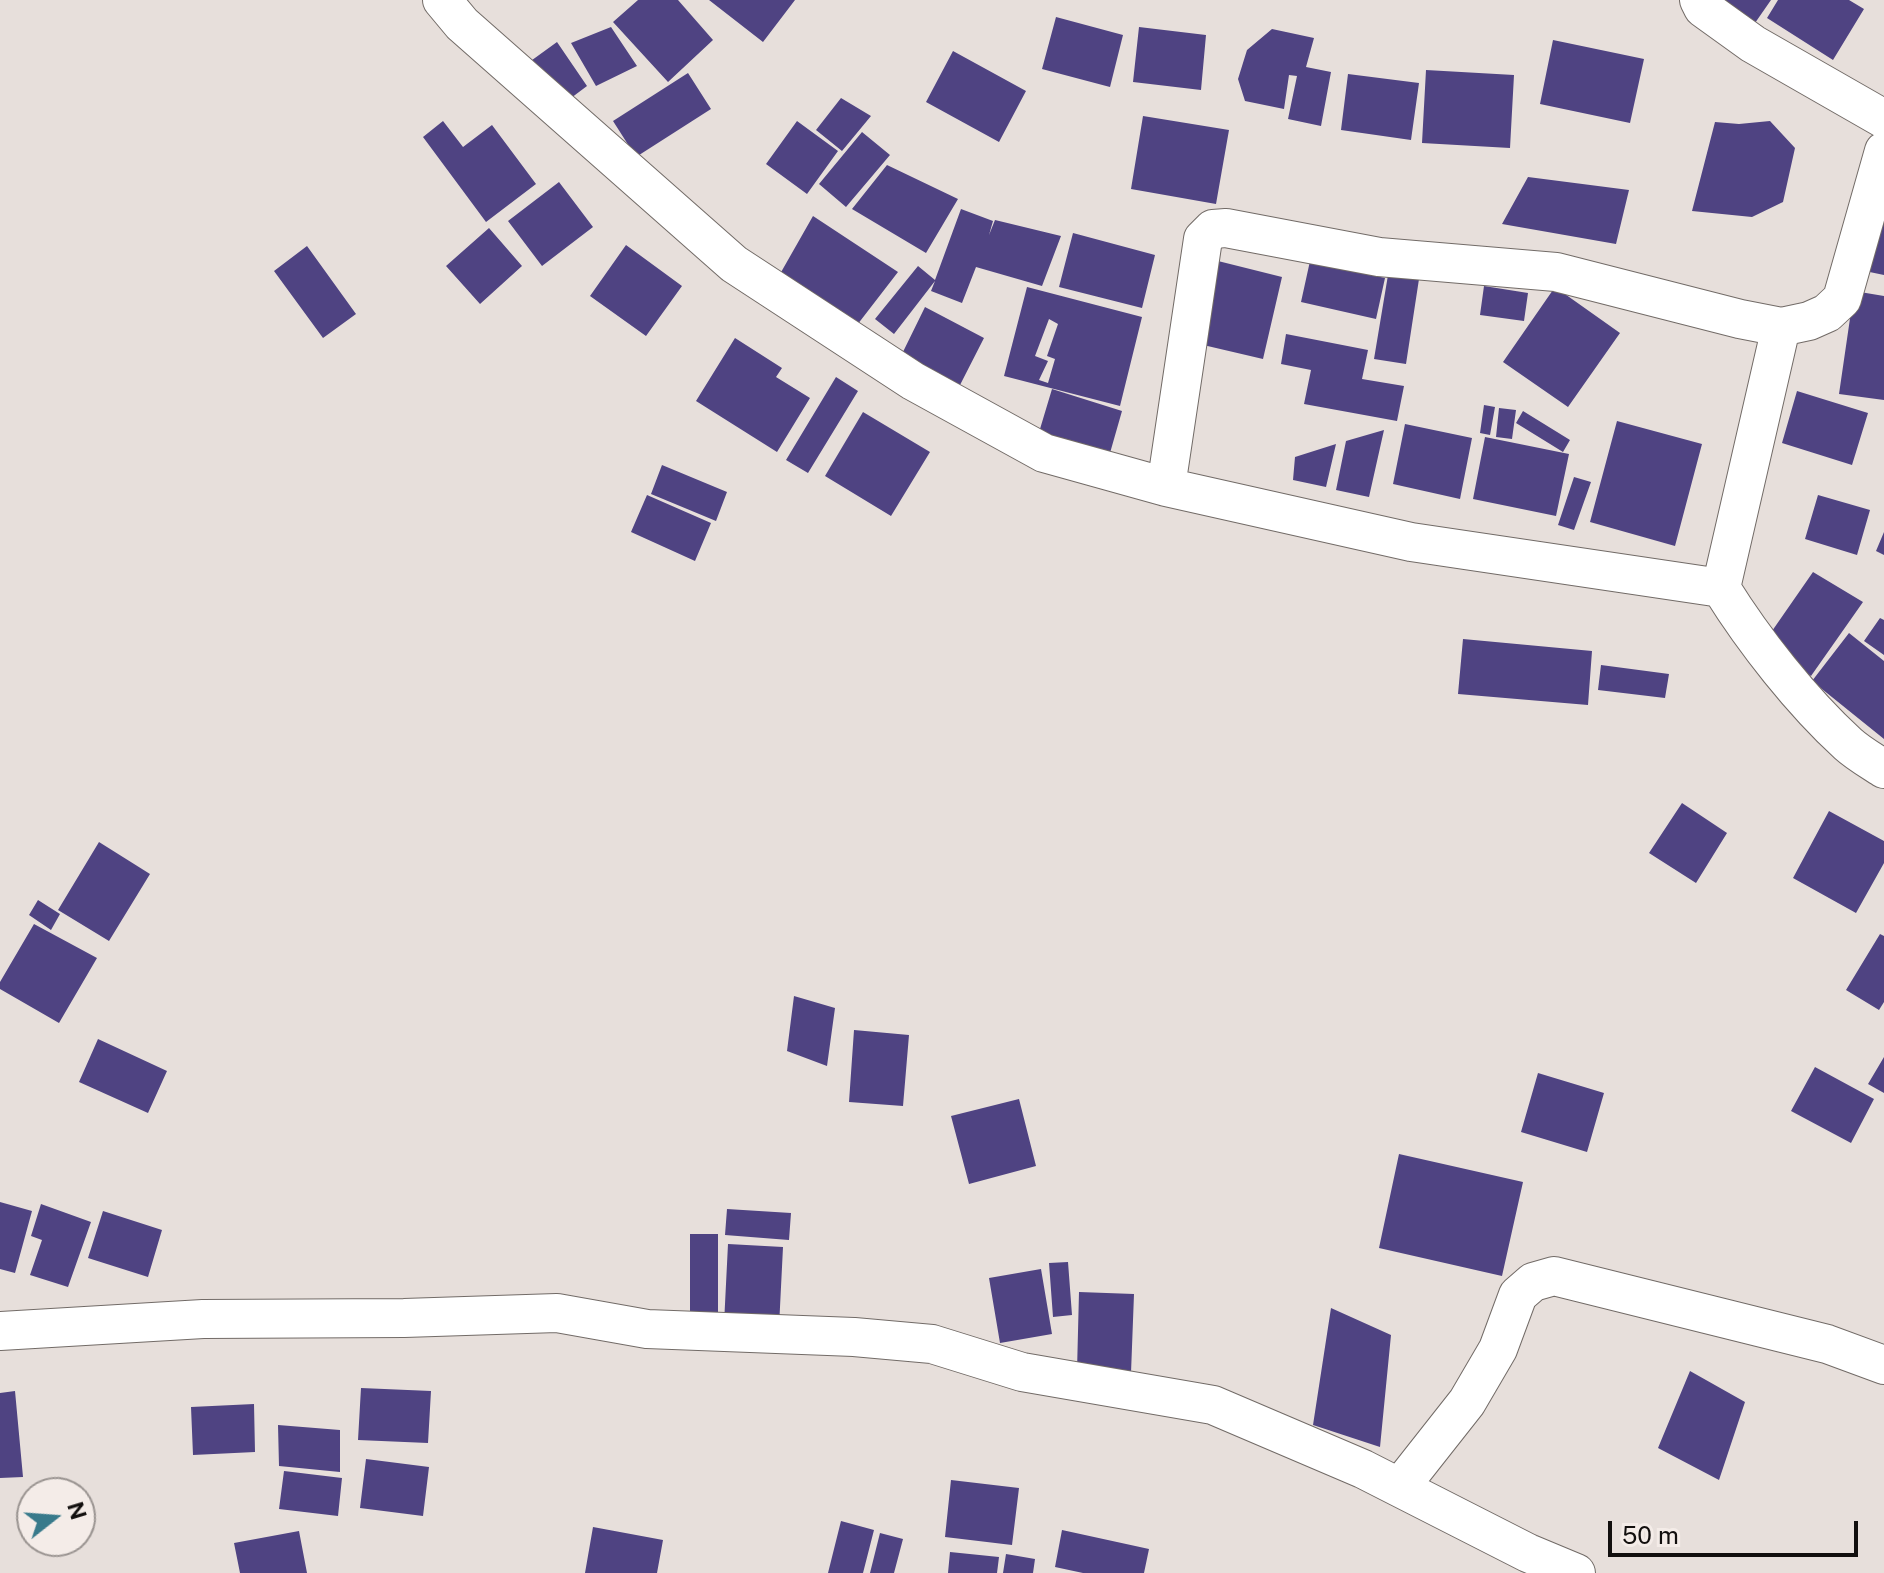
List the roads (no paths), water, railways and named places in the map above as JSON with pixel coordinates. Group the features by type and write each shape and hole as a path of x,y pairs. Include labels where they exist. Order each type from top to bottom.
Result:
{"street":[{"path":"442,0 462,24 734,264 913,381 1044,453 1166,487 1411,542 1721,588"},
{"path":"1691,3 1753,44 1884,119"},
{"path":"1166,487 1203,239 1213,229 1226,228 1379,257 1556,272 1781,327 1809,321 1827,313 1842,299 1884,151"},
{"path":"1781,327 1721,588 1742,623 1785,676 1849,745 1884,769"},
{"path":"1400,1487 1467,1402 1498,1349 1518,1295 1533,1282 1554,1276 1827,1344 1884,1365"},
{"path":"0,1331 203,1319 404,1318 557,1313 647,1329 854,1337 932,1344 1022,1372 1213,1405 1290,1436 1400,1487 1528,1553 1576,1573"}]}
